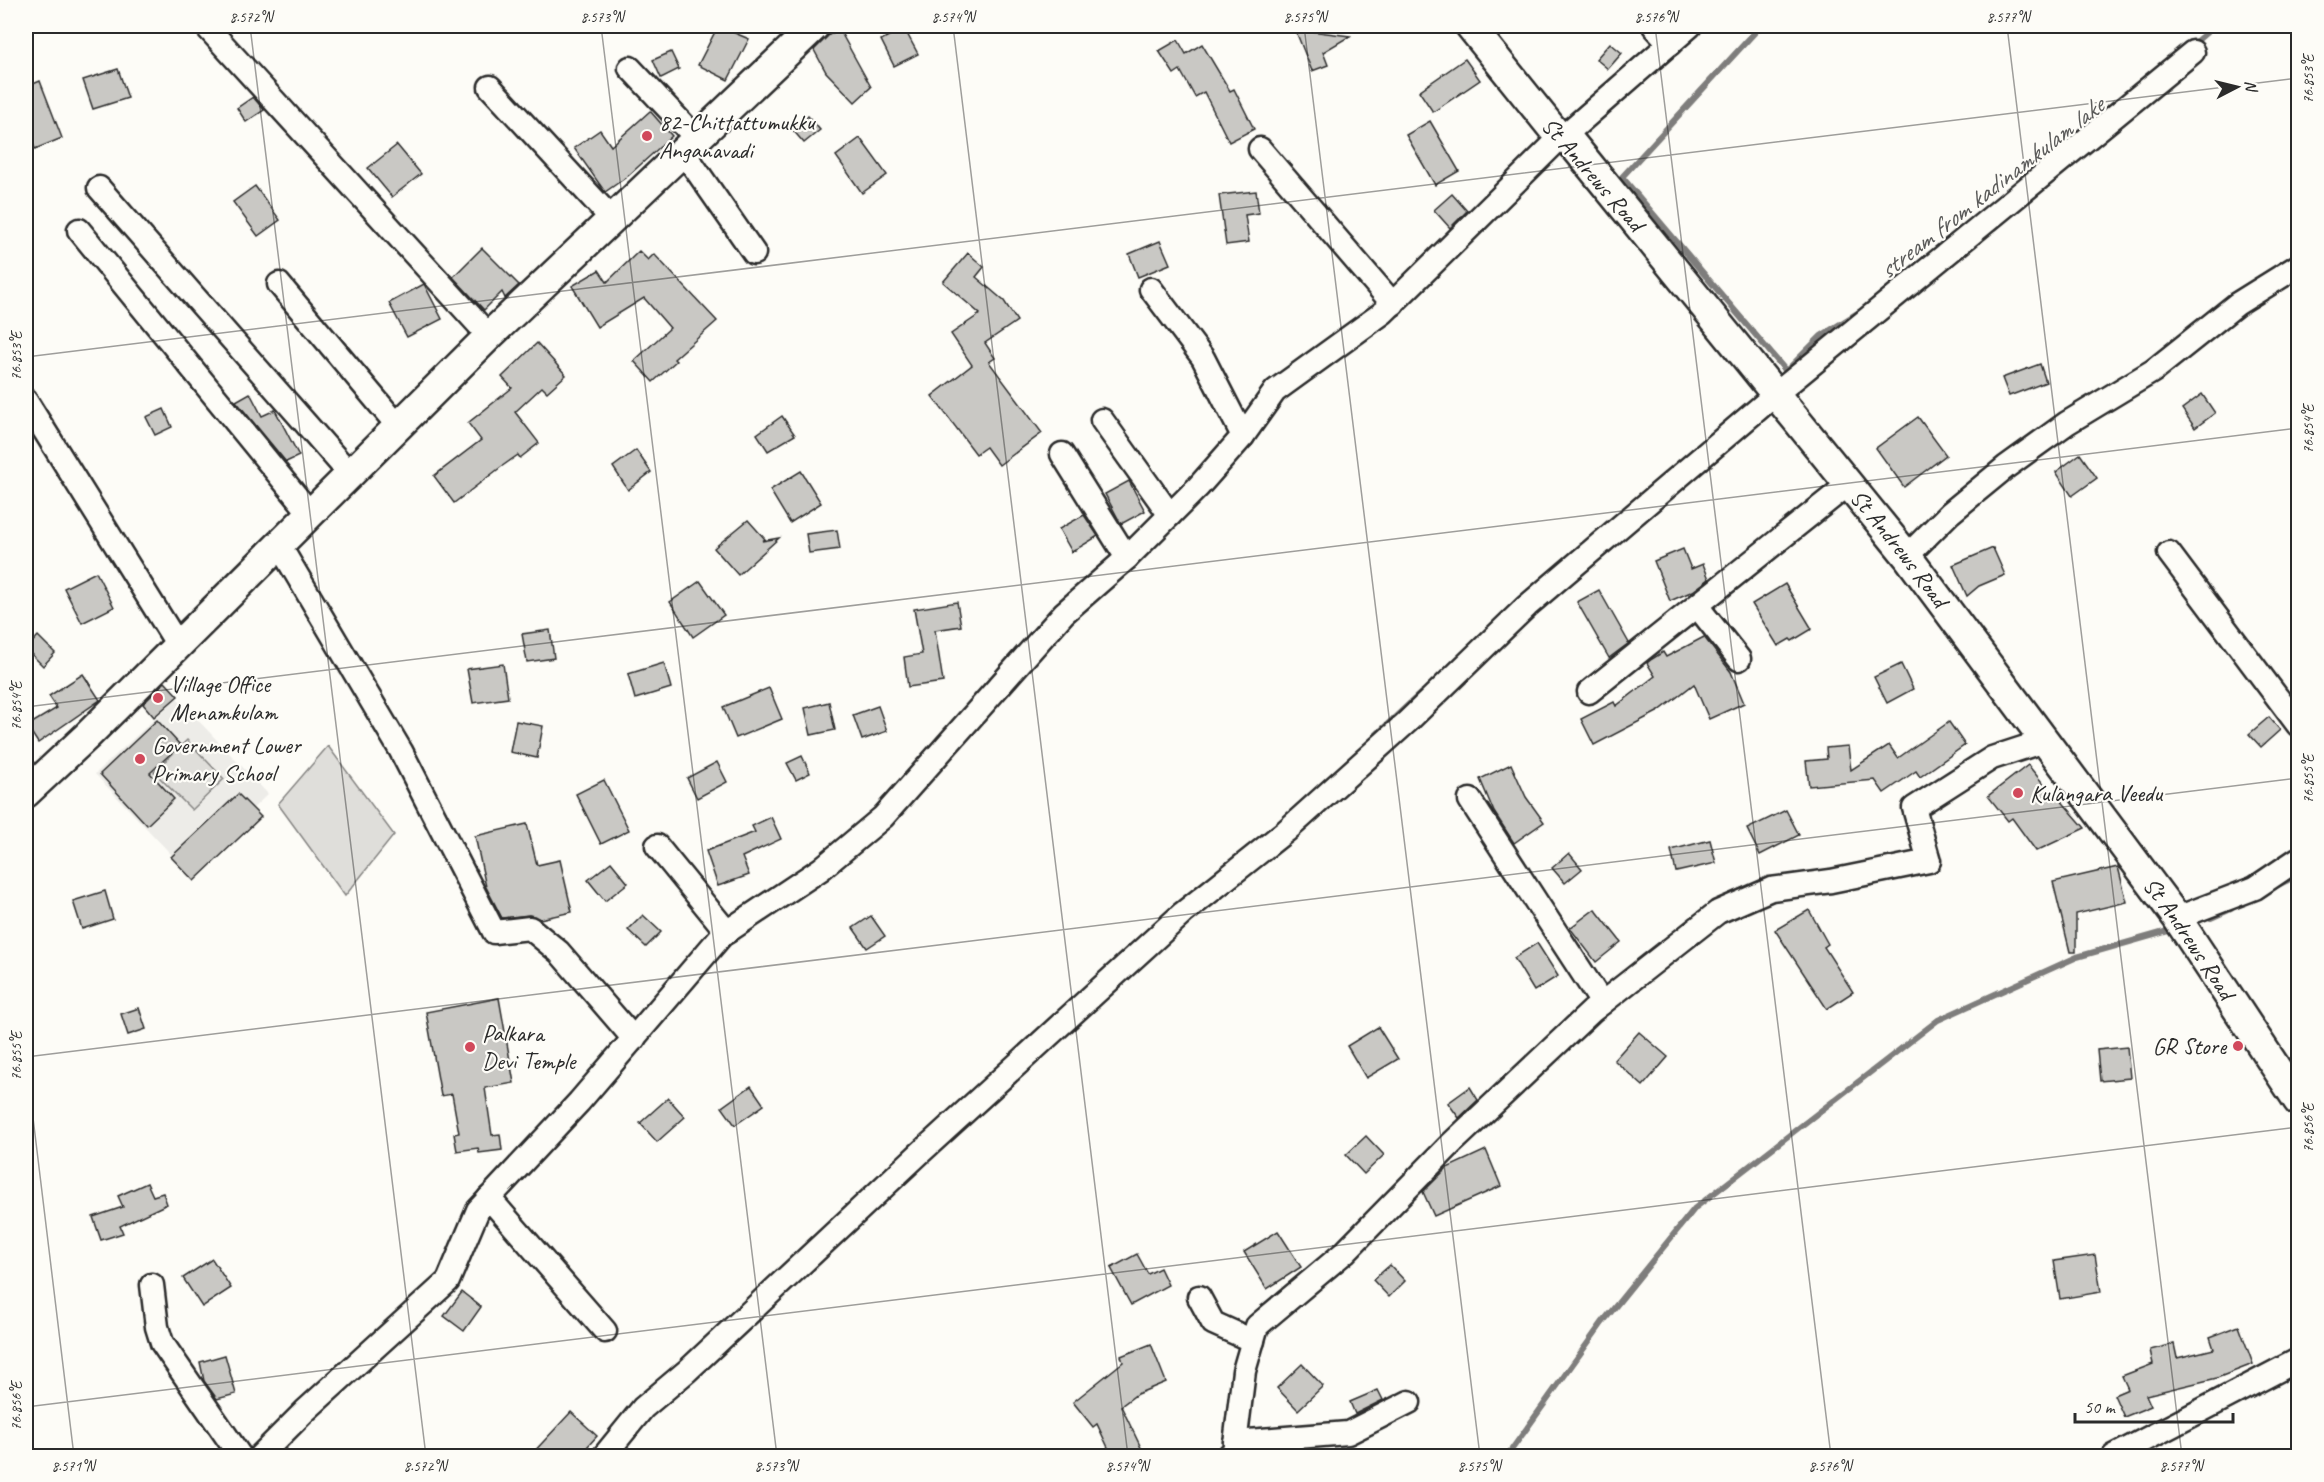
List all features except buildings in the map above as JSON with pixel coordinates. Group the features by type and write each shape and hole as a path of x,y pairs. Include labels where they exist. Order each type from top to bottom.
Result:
{"main road":[{"path":"26,793 489,336 815,26"},
{"name":"St Andrews Road","path":"1470,26 1777,393 1907,555 2177,918 2298,1101"}],"street":[{"path":"206,26 489,336"},
{"path":"1654,26 1670,44"},
{"path":"260,1456 322,1395 447,1281 478,1210 579,1102 727,932 821,869 883,817 1064,613 1127,558 1243,436 1275,392 1393,304 1563,136 1690,26"},
{"path":"604,1456 644,1408 687,1371 920,1153 1183,913 1287,831 1407,722 1527,606 1777,393 2193,52"},
{"path":"630,68 690,145 754,253"},
{"path":"490,87 612,219"},
{"path":"1260,149 1393,304"},
{"path":"99,188 350,474"},
{"path":"79,230 310,513"},
{"path":"1907,555 1950,513 2006,467 2067,423 2153,371 2237,304 2298,266"},
{"path":"279,284 398,426"},
{"path":"1151,289 1203,358 1243,436"},
{"path":"26,401 178,645"},
{"path":"1102,420 1170,515"},
{"path":"1062,453 1127,558"},
{"path":"1589,692 1850,483"},
{"path":"278,543 401,751 494,932 530,928 559,952 634,1039"},
{"path":"2169,553 2298,725"},
{"path":"1697,606 1739,659"},
{"path":"1409,1402 1348,1433 1232,1449 1244,1371 1257,1326 1345,1252 1451,1144 1602,1003 1718,912 1771,889 1831,881 1929,861 1914,808 1992,758 2044,741"},
{"path":"1470,800 1602,1003"},
{"path":"657,846 727,932"},
{"path":"2177,918 2255,888 2298,859"},
{"path":"489,1198 605,1330"},
{"path":"152,1286 157,1328 162,1343 240,1456"},
{"path":"1199,1297 1213,1323 1252,1341"},
{"path":"2114,1456 2298,1360"}],"shaded area":[{"path":"177,698 268,794 187,871 95,774"},
{"path":"187,740 224,779 192,810 154,772"},
{"path":"328,746 394,835 345,896 278,804"}],"waterway":[{"path":"1764,26 1757,30 1622,177 1786,371 1821,336 1859,312"},
{"name":"stream from kadinamkulam lake","path":"2192,45 2214,26"},
{"path":"1376,735 1421,693"},
{"path":"2278,885 2298,875"},
{"path":"2211,918 2231,909"},
{"path":"1507,1456 1602,1323 1695,1208 1938,1020 2077,957 2175,929"}],"place":[{"name":"82-Chittattumukku Anganavadi","path":"647,136"},
{"name":"Village Office Menamkulam","path":"158,698"},
{"name":"Government Lower Primary School","path":"140,759"},
{"name":"Kulangara Veedu","path":"2018,793"},
{"name":"GR Store","path":"2238,1046"},
{"name":"Palkara Devi Temple","path":"470,1047"}]}
